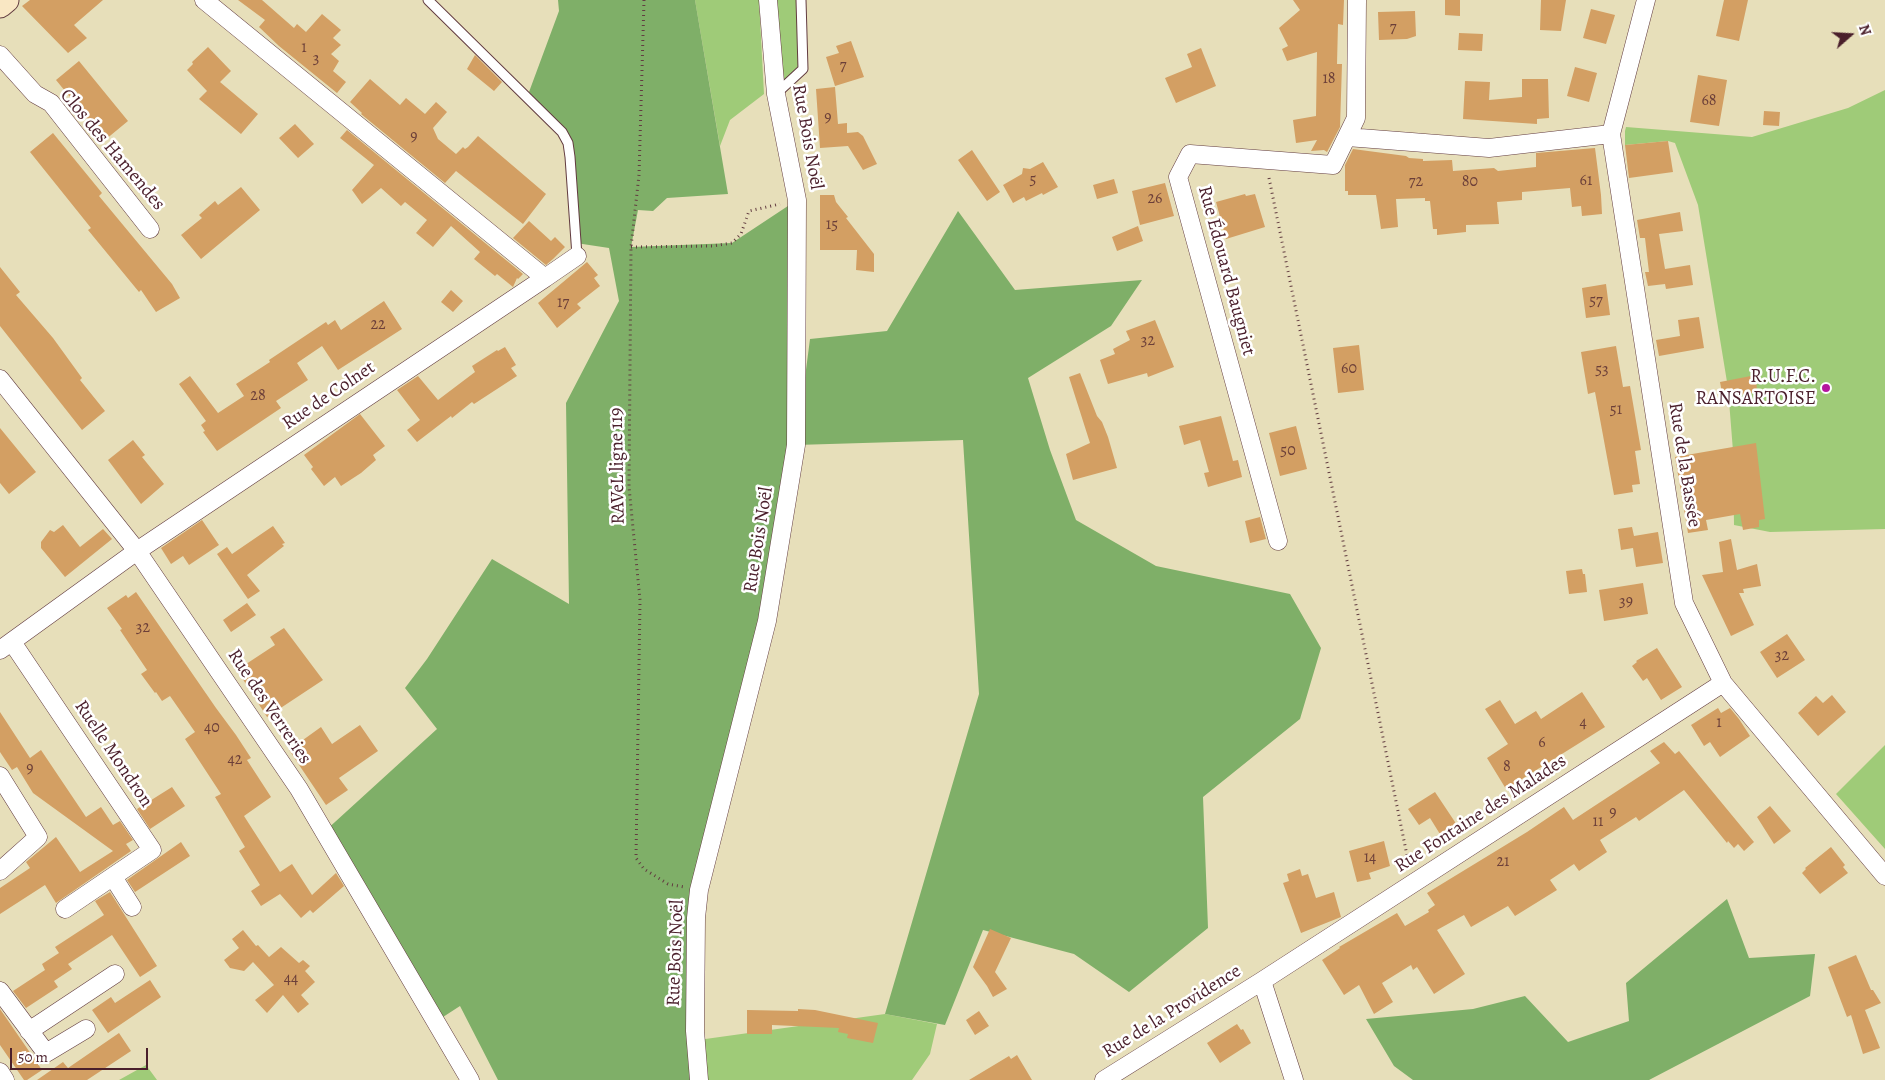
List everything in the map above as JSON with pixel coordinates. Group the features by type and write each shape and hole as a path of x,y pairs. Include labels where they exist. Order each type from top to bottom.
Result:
{"main road":[{"path":"0,5 6,0"}],"street":[{"path":"204,0 545,278"},
{"name":"Rue Bois Noël","path":"699,1080 695,1012 696,918 699,890 767,621 796,445 797,200 776,94 768,0"},
{"name":"Rue Édouard Baugniet","path":"1278,540 1178,177 1190,154 1334,165 1356,118 1357,0"},
{"name":"Rue de la Bassée","path":"1646,0 1611,134 1684,603 1723,683 1885,876"},
{"name":"Clos des Hamendes","path":"0,55 35,94 51,104 150,229"},
{"path":"1347,137 1489,148 1611,134"},
{"name":"Rue de Colnet","path":"137,551 331,419 577,256"},
{"name":"Rue des Verreries","path":"0,379 137,551 299,789 470,1080"},
{"name":"Ruelle Mondron","path":"66,909 152,850 6,646 137,551"},
{"name":"Rue Fontaine des Malades","path":"1262,981 1723,683"},
{"path":"0,776 38,837 0,870"},
{"path":"113,877 132,907"},
{"path":"29,1030 115,974"},
{"path":"1262,981 1294,1080"},
{"name":"Rue de la Providence","path":"1104,1080 1262,981"},
{"path":"0,992 46,1053 86,1029"},
{"path":"0,1072 5,1080"}],"lane":[{"path":"428,0 562,132 568,143 570,156 577,256"},
{"path":"776,94 803,69 801,0"}],"path":[{"name":"RAVeL ligne 119","path":"644,0 639,175 631,247 629,487 640,600 636,858 644,869 668,884 699,890"},
{"path":"1266,160 1413,883"},
{"path":"631,247 712,246 732,242 741,234 749,211 797,200"}],"green space":[{"path":"558,0 695,0 728,194 667,198 653,211 638,210 631,247 732,243 797,200 797,439 810,339 887,331 958,211 1015,290 1142,280 1111,326 1028,378 1050,450 1076,520 1156,566 1290,594 1321,648 1300,719 1203,797 1208,928 1129,992 1074,954 983,930 945,1025 885,1014 979,694 963,440 796,445 764,631 699,890 699,1080 498,1080 460,1006 443,1017 324,832 437,729 405,688 427,659 492,559 569,604 566,403 619,301 609,248 576,243 573,198 562,132 529,92 559,11"},
{"path":"695,0 759,0 764,94 730,120 720,146"},
{"path":"770,0 801,0 803,69 776,94"},
{"path":"1885,90 1885,529 1770,532 1734,525 1733,451 1728,388 1698,205 1675,143 1668,141 1625,145 1626,127 1752,137 1848,108"},
{"path":"1885,745 1885,849 1836,794"},
{"path":"1727,899 1749,958 1815,954 1810,996 1649,1080 1413,1080 1394,1066 1366,1019 1473,1009 1525,996 1568,1042 1629,1021 1626,983"},
{"path":"885,1014 937,1024 930,1054 912,1080 697,1080 691,1041"},
{"path":"146,1065 157,1080 119,1080"}],"building":[{"path":"30,0 103,0 74,25 87,38 68,53 22,6"},
{"path":"238,0 262,0 294,28 297,24 306,32 322,14 341,30 333,38 341,45 331,54 339,61 333,71 346,82 337,93 279,46 259,27 265,20"},
{"path":"1293,0 1344,0 1343,25 1338,24 1337,64 1342,64 1340,127 1327,152 1324,150 1311,151 1317,140 1296,143 1293,120 1316,116 1317,52 1287,61 1282,49 1288,46 1279,28 1300,10"},
{"path":"1445,0 1460,0 1460,16 1445,15"},
{"path":"1541,0 1566,0 1561,31 1540,30"},
{"path":"1724,0 1748,0 1739,41 1716,36"},
{"path":"1591,9 1615,15 1606,44 1583,38"},
{"path":"1415,11 1416,36 1407,39 1379,40 1378,12"},
{"path":"1459,33 1483,34 1482,51 1458,50"},
{"path":"851,41 864,77 835,86 826,57 839,53 836,46"},
{"path":"208,47 231,71 220,82 258,114 241,134 199,99 207,91 187,70 193,64 192,62"},
{"path":"1201,48 1216,86 1176,103 1165,78 1192,67 1187,54"},
{"path":"475,55 502,82 494,91 467,69"},
{"path":"79,61 128,121 105,140 56,80"},
{"path":"1575,67 1597,73 1589,102 1567,96"},
{"path":"1698,75 1727,80 1719,126 1690,122"},
{"path":"370,79 400,105 406,98 425,114 436,102 447,112 433,128 438,139 456,154 463,147 465,149 468,147 478,136 546,194 523,224 456,171 445,183 361,114 350,102"},
{"path":"1522,79 1548,79 1549,118 1537,119 1537,124 1463,119 1465,81 1490,82 1489,100 1522,97"},
{"path":"835,87 838,124 847,123 847,133 858,132 863,136 877,164 863,170 848,146 820,148 816,89"},
{"path":"1764,111 1780,112 1779,126 1763,125"},
{"path":"295,124 314,144 298,158 279,138"},
{"path":"347,130 523,274 517,278 513,287 497,274 495,276 474,259 480,252 451,226 433,247 416,233 427,220 405,202 401,206 381,188 362,204 352,190 374,165 340,138"},
{"path":"53,133 102,193 99,196 172,284 180,298 156,312 141,290 139,292 88,230 91,228 30,152"},
{"path":"1668,141 1673,172 1629,178 1625,145"},
{"path":"1595,148 1602,214 1582,216 1581,206 1572,207 1570,188 1522,192 1522,200 1497,202 1499,224 1466,225 1466,232 1437,235 1437,229 1433,229 1430,201 1425,201 1425,198 1396,199 1398,227 1381,229 1376,195 1348,195 1348,191 1345,191 1345,165 1353,149 1406,156 1423,159 1423,161 1452,160 1453,171 1494,168 1498,171 1536,167 1536,153"},
{"path":"972,150 1000,192 987,201 958,160"},
{"path":"1043,162 1058,187 1043,195 1042,193 1026,201 1024,197 1013,203 1003,185 1022,174 1023,168 1030,169"},
{"path":"1114,179 1118,193 1097,199 1093,185"},
{"path":"1165,183 1174,216 1140,225 1132,191"},
{"path":"241,187 260,210 201,259 181,235 202,218 199,215 215,201 218,205"},
{"path":"1245,194 1246,196 1255,194 1265,227 1226,239 1216,202"},
{"path":"820,195 834,195 836,202 848,217 846,218 874,254 874,272 856,270 857,250 820,250"},
{"path":"1680,212 1683,231 1659,234 1665,269 1690,265 1693,285 1666,289 1665,284 1648,286 1645,272 1649,272 1645,238 1640,238 1637,220"},
{"path":"529,221 551,241 555,237 565,247 546,265 513,238"},
{"path":"1138,226 1143,241 1117,251 1112,237"},
{"path":"587,262 598,275 594,278 600,286 577,304 581,308 557,328 538,303"},
{"path":"0,267 20,292 16,295 53,338 82,378 80,380 105,411 82,430 0,326"},
{"path":"1606,284 1610,315 1586,318 1582,288"},
{"path":"451,290 463,301 453,312 441,302"},
{"path":"384,301 402,329 338,370 322,346 297,363 308,380 276,401 281,408 217,451 203,432 205,431 201,425 206,421 179,384 190,376 218,413 244,396 236,384 270,362 269,360 326,322 328,325 335,320 341,330"},
{"path":"1699,317 1704,348 1659,356 1656,340 1680,336 1678,320"},
{"path":"1155,320 1174,367 1148,377 1147,373 1108,384 1100,360 1115,354 1113,349 1130,340 1126,331"},
{"path":"1359,345 1364,390 1338,393 1333,348"},
{"path":"1616,346 1623,387 1630,386 1641,450 1635,451 1640,484 1632,485 1633,492 1614,495 1595,392 1588,394 1581,352"},
{"path":"505,347 516,365 511,368 517,376 474,404 472,402 417,442 407,430 420,420 397,390 418,376 438,400 475,372 472,366"},
{"path":"1080,373 1097,416 1102,422 1108,437 1117,468 1073,480 1066,454 1090,443 1069,377"},
{"path":"1756,375 1757,392 1723,398 1720,382"},
{"path":"360,414 385,446 373,455 376,460 361,473 341,486 335,477 324,486 311,469 313,467 304,455"},
{"path":"1221,416 1233,461 1238,460 1242,477 1208,487 1204,473 1209,472 1200,440 1184,445 1179,426"},
{"path":"1296,426 1307,469 1280,476 1269,433"},
{"path":"0,428 36,472 9,494 0,483"},
{"path":"133,440 145,455 142,457 164,484 141,504 108,460"},
{"path":"1756,443 1765,519 1759,520 1759,527 1743,530 1740,514 1706,520 1708,530 1688,533 1675,457"},
{"path":"1260,517 1266,539 1250,543 1245,521"},
{"path":"202,520 219,545 189,565 183,556 171,564 161,548"},
{"path":"63,525 80,547 103,529 112,539 65,577 41,548 41,542 50,530 54,532"},
{"path":"273,526 285,543 282,544 284,546 247,575 260,591 248,599 217,554 227,547 232,554"},
{"path":"1632,527 1634,536 1658,532 1663,563 1636,567 1633,548 1621,550 1618,529"},
{"path":"1731,539 1737,570 1757,564 1761,586 1743,589 1744,593 1739,593 1754,625 1731,636 1702,575 1723,572 1719,542"},
{"path":"1582,569 1583,574 1585,574 1587,592 1569,594 1566,571"},
{"path":"1643,583 1648,614 1604,621 1599,590"},
{"path":"136,592 251,758 247,760 271,797 244,816 280,872 292,864 312,895 336,873 344,886 313,913 310,910 301,918 280,894 261,906 251,891 260,885 239,851 245,847 215,797 221,794 185,739 195,732 170,696 162,701 141,674 147,670 107,608 126,595 128,598"},
{"path":"247,603 256,615 231,632 223,620"},
{"path":"284,628 323,680 267,717 237,670 275,645 270,637"},
{"path":"1787,634 1805,660 1777,678 1760,652"},
{"path":"1657,648 1682,687 1661,700 1647,678 1643,681 1632,666 1636,661"},
{"path":"1582,692 1605,727 1506,789 1487,758 1508,744 1485,709 1500,700 1515,724 1536,711 1541,719"},
{"path":"1832,695 1846,712 1818,736 1798,713 1816,696 1823,703"},
{"path":"1718,708 1721,713 1730,708 1750,736 1720,757 1710,742 1704,746 1691,725"},
{"path":"0,712 30,758 41,750 86,817 101,807 113,825 120,821 133,840 126,844 131,851 56,903 45,885 0,914 0,888 30,868 26,862 56,837 80,872 113,851 33,793 17,767 12,770 0,752"},
{"path":"360,725 378,751 339,778 348,790 326,805 289,750 321,727 332,744"},
{"path":"1664,742 1675,754 1679,751 1754,842 1744,851 1738,844 1734,848 1728,841 1727,843 1684,790 1639,821 1636,817 1600,840 1607,852 1579,871 1574,864 1550,880 1557,890 1515,916 1508,906 1471,927 1464,915 1437,930 1465,974 1434,994 1417,967 1413,970 1411,965 1382,983 1393,1002 1374,1014 1359,985 1344,995 1322,960 1339,947 1397,913 1405,926 1429,912 1428,910 1435,905 1427,893 1527,832 1564,807 1573,820 1660,763 1650,751"},
{"path":"172,787 185,806 150,829 137,809"},
{"path":"1435,792 1459,828 1443,839 1430,818 1419,825 1408,809"},
{"path":"1770,806 1791,831 1774,844 1757,817"},
{"path":"1384,841 1390,866 1369,873 1371,879 1357,882 1349,851"},
{"path":"181,842 190,856 135,892 127,880"},
{"path":"1831,847 1845,865 1843,867 1848,873 1820,894 1802,873 1805,868"},
{"path":"1300,869 1302,876 1308,874 1316,898 1334,892 1341,917 1301,933 1283,883 1289,881 1287,874"},
{"path":"110,892 157,966 140,977 112,935 68,964 72,969 54,981 58,987 26,1008 13,991 45,970 42,964 59,953 55,947 104,915 95,901"},
{"path":"990,929 1011,938 995,972 1007,989 993,997 973,967"},
{"path":"243,930 256,946 258,945 269,957 281,947 299,963 303,960 310,966 305,971 315,982 301,995 309,1004 298,1013 283,995 267,1013 255,1000 274,985 253,962 244,971 230,968 224,960 239,948 232,939"},
{"path":"1856,955 1871,990 1873,990 1881,1003 1865,1010 1880,1048 1863,1054 1851,1015 1847,1017 1828,967"},
{"path":"150,980 161,997 108,1033 92,1010 111,997 115,1003"},
{"path":"0,1009 42,1070 27,1080 24,1080 0,1045"},
{"path":"798,1009 815,1010 878,1023 873,1043 847,1038 848,1034 838,1032 839,1028 772,1025 772,1034 747,1034 747,1010 798,1011"},
{"path":"979,1011 989,1026 975,1035 966,1020"},
{"path":"1237,1024 1241,1030 1243,1029 1251,1043 1220,1063 1207,1043"},
{"path":"119,1033 131,1051 87,1080 37,1080 63,1062 68,1068"},
{"path":"1017,1055 1032,1080 969,1080 1009,1056 1011,1059"}],"place":[{"name":"R.U.F.C. RANSARTOISE","path":"1826,388"}]}
